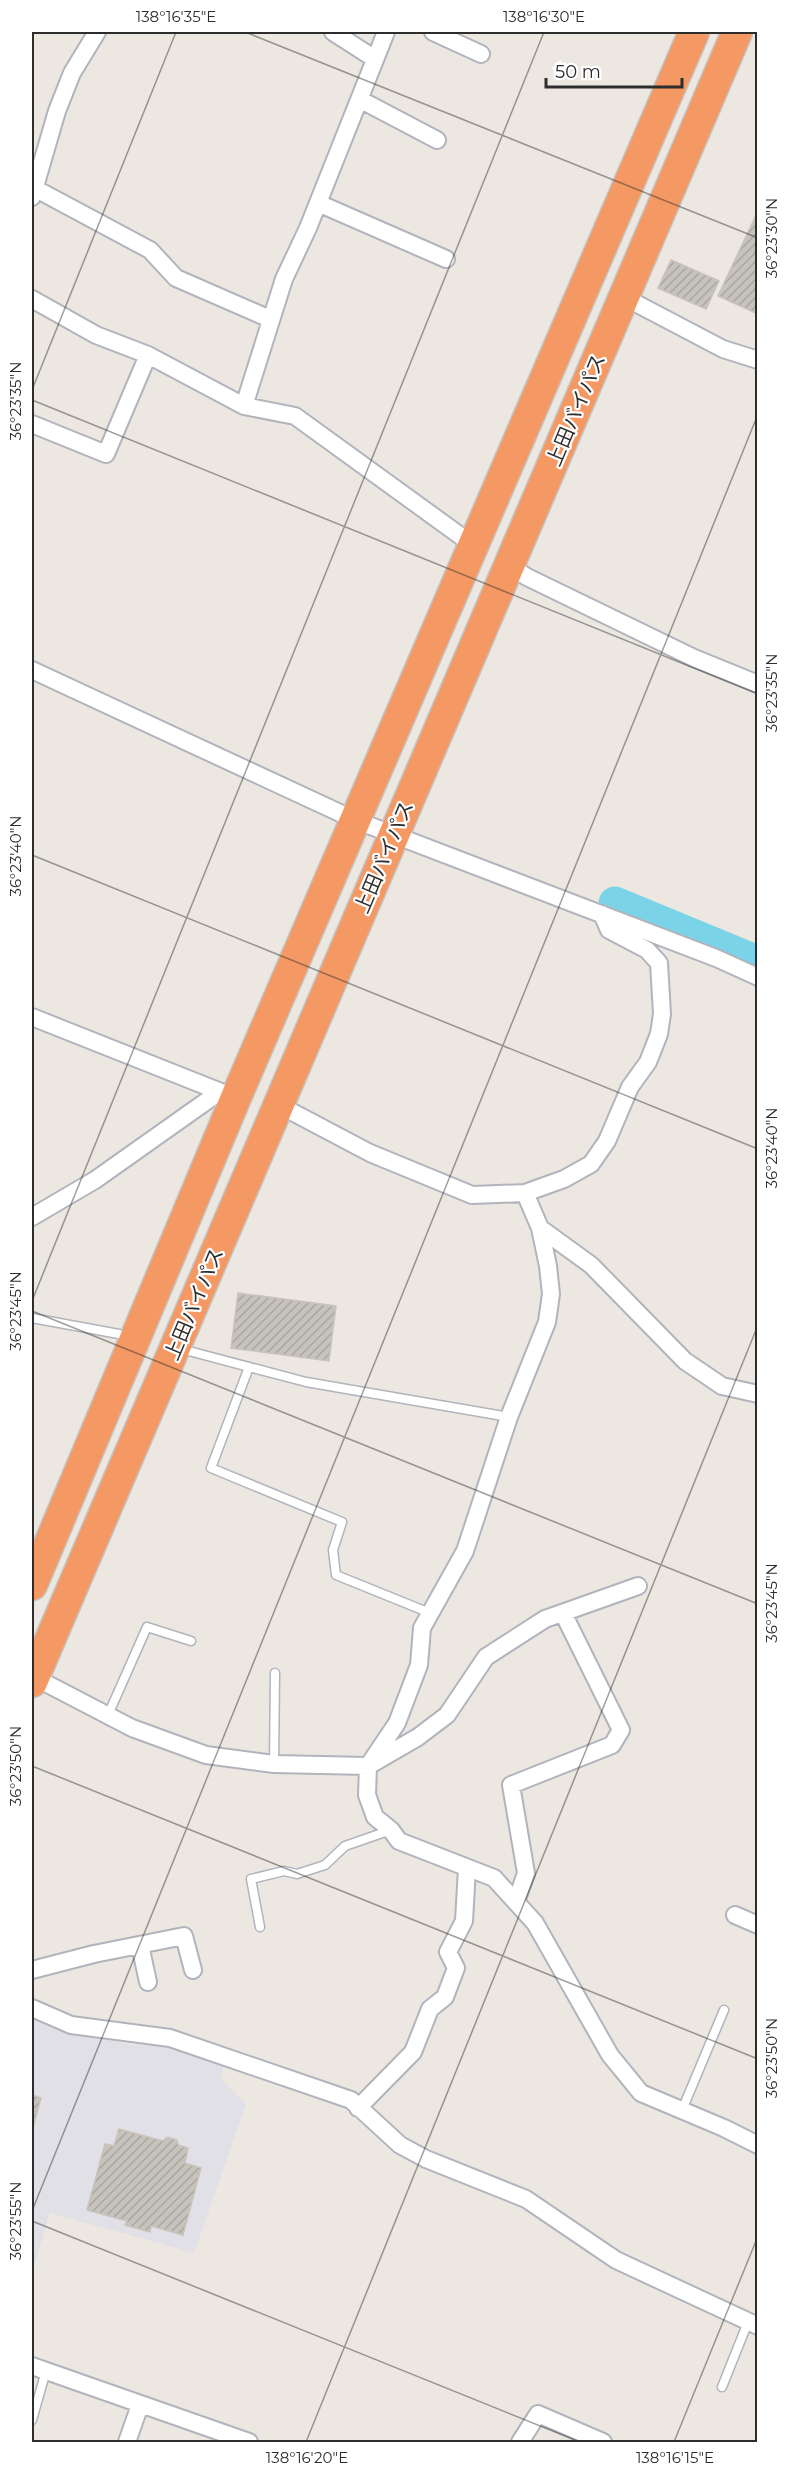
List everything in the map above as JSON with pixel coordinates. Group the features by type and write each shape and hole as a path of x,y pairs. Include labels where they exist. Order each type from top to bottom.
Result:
{"highway":[{"name":"上田バイパス","path":"32,1585 227,1094 355,820 694,32"},
{"name":"上田バイパス","path":"33,1680 737,32"}],"street":[{"path":"97,32 72,73 57,111 34,193 150,250 176,278 270,319"},
{"path":"333,32 375,59"},
{"path":"244,406 270,319 361,99 386,32"},
{"path":"433,32 481,54"},
{"path":"361,99 438,140"},
{"path":"318,202 446,259"},
{"path":"624,297 723,349 758,360"},
{"path":"32,299 96,335 147,355 244,406 296,416 472,545"},
{"path":"32,424 106,454 147,355"},
{"path":"510,566 526,577 694,658 758,684"},
{"path":"32,670 355,820 716,957 758,977"},
{"path":"279,1105 370,1153 472,1195 525,1193 564,1179 591,1164 608,1141 630,1088 648,1062 659,1034 662,979 659,963 647,950 609,930 602,914"},
{"path":"32,1017 227,1094"},
{"path":"32,1217 96,1180 227,1094"},
{"path":"525,1193 540,1228 551,1294 547,1322 509,1417 465,1551 422,1628 419,1665 397,1723 368,1766 367,1795 375,1817 391,1830 399,1841 494,1878 535,1923 610,2055 641,2093 758,2145"},
{"path":"540,1228 591,1265 685,1361 722,1386 758,1394"},
{"path":"33,1680 132,1728 206,1755 274,1764 368,1766 418,1737 447,1715 486,1657 545,1619 638,1586"},
{"path":"516,1902 526,1873 511,1785 612,1745 621,1730 563,1613"},
{"path":"358,2108 413,2052 430,2009 445,1997 456,1968 448,1952 464,1921 467,1868"},
{"path":"735,1914 758,1925"},
{"path":"32,1970 184,1936 193,1970"},
{"path":"140,1945 148,1982"},
{"path":"32,2008 71,2025 170,2038 351,2100 400,2145 426,2159 526,2199 616,2260 753,2324"},
{"path":"39,2369 249,2442"},
{"path":"128,2442 140,2405"},
{"path":"520,2442 538,2414 603,2442"}],"lane":[{"path":"32,1318 119,1334"},
{"path":"185,1350 306,1382 509,1417"},
{"path":"249,1367 212,1468 342,1522 333,1550 336,1575 430,1613"},
{"path":"108,1715 147,1627 191,1641"},
{"path":"274,1764 275,1672"},
{"path":"260,1927 251,1879 284,1871 297,1874 325,1865 345,1846 391,1830"},
{"path":"682,2110 724,2010"},
{"path":"722,2387 753,2324"},
{"path":"32,2420 39,2369"}],"shaded area":[{"path":"32,2018 81,2035 131,2045 167,2046 224,2066 220,2078 246,2104 194,2253 50,2213 32,2273"}],"building":[{"path":"758,211 758,314 718,296"},
{"path":"671,260 719,281 706,309 658,288"},
{"path":"238,1293 336,1306 329,1361 231,1348"},
{"path":"32,2095 41,2098 32,2131"},
{"path":"119,2129 163,2141 167,2137 177,2140 178,2145 188,2148 185,2163 201,2168 183,2235 151,2226 150,2232 125,2225 127,2221 87,2210 105,2144 114,2146"}],"waterway":[{"path":"615,903 758,962"}]}
